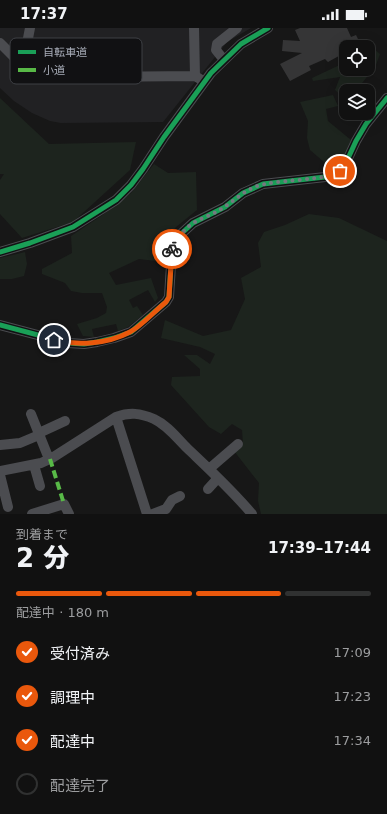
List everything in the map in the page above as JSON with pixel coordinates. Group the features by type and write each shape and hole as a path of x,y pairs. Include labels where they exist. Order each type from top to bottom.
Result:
{"street":[{"path":"28,38 30,28"},
{"path":"194,28 195,76"},
{"path":"224,60 216,50 217,44 237,28"},
{"path":"0,252 51,236 73,227 116,200 131,185 143,169 164,137 211,73 241,44 268,28"},
{"path":"0,43 10,53"},
{"path":"142,76 195,76 204,82"},
{"path":"0,325 68,343 84,344 114,338 131,332 166,302 169,297 172,249 186,228 216,212 254,187 263,184 325,177 337,174 344,167 366,124 387,98"},
{"path":"0,471 41,463 116,417 127,413 141,414 156,420 168,430 210,469 237,496 252,514"},
{"path":"31,414 49,459"},
{"path":"116,417 147,514"},
{"path":"0,445 20,443 65,421"},
{"path":"210,469 238,444"},
{"path":"34,465 40,486"},
{"path":"0,475 8,507"},
{"path":"208,489 218,478"},
{"path":"153,514 166,509 172,500 180,496"},
{"path":"32,514 64,504 69,514"}],"shaded area":[{"path":"0,28 251,28 227,42 163,122 61,123 50,121 32,113 14,101 0,88"},
{"path":"375,50 380,54 375,66"},
{"path":"339,65 339,76 368,76 361,84 339,84 339,94 335,90 340,77 313,81 312,78"},
{"path":"333,95 338,106 326,109 328,121 351,140 348,150 342,158 335,166 327,171 324,162 310,150 307,138 308,121 300,102"},
{"path":"0,98 49,144 136,142 130,170 73,222 22,238 0,214 0,180 4,174 0,174"},
{"path":"154,164 168,173 196,172 197,210 176,227 165,242 163,262 139,259 109,273 116,285 151,278 158,298 155,302 148,290 129,300 133,308 137,306 143,315 128,327 118,331 116,324 92,329 94,337 83,336 77,324 97,318 106,313 107,307 102,293 82,293 71,291 65,283 42,274 42,269 72,253 71,236 101,216 131,193"},
{"path":"309,214 339,218 387,241 387,514 261,514 258,501 259,483 234,451 243,444 242,430 232,424 221,434 209,427 171,385 172,377 200,376 200,369 184,355 197,355 210,364 215,354 200,347 161,338 165,320 203,336 231,330 245,299 241,278 261,267 258,243 264,232 285,225"},
{"path":"25,252 27,264 24,276 12,279 0,279 0,258"}],"building":[{"path":"300,28 347,28 351,37 356,35 358,40 339,40 339,56 328,62 325,59 309,66 311,70 290,81 280,64 302,53 282,51 283,40 300,41 295,30"}],"marked path":[{"path":"50,459 64,504"}],"cycle path":[{"path":"0,252 30,243 73,227 116,200 131,185 143,169 164,137 211,73 241,44 268,28"},
{"path":"0,325 68,343 84,344 114,338 131,332 166,302 169,297 172,249 182,233 193,223 225,207 243,193 263,184 325,177 337,174 344,167 366,124 387,98"}],"way so far":[{"path":"172,249 186,228 225,207 243,193 254,187 287,180 331,176 340,171"}],"route":[{"path":"54,340 84,344 114,338 131,332 166,302 169,297 172,249"}]}
